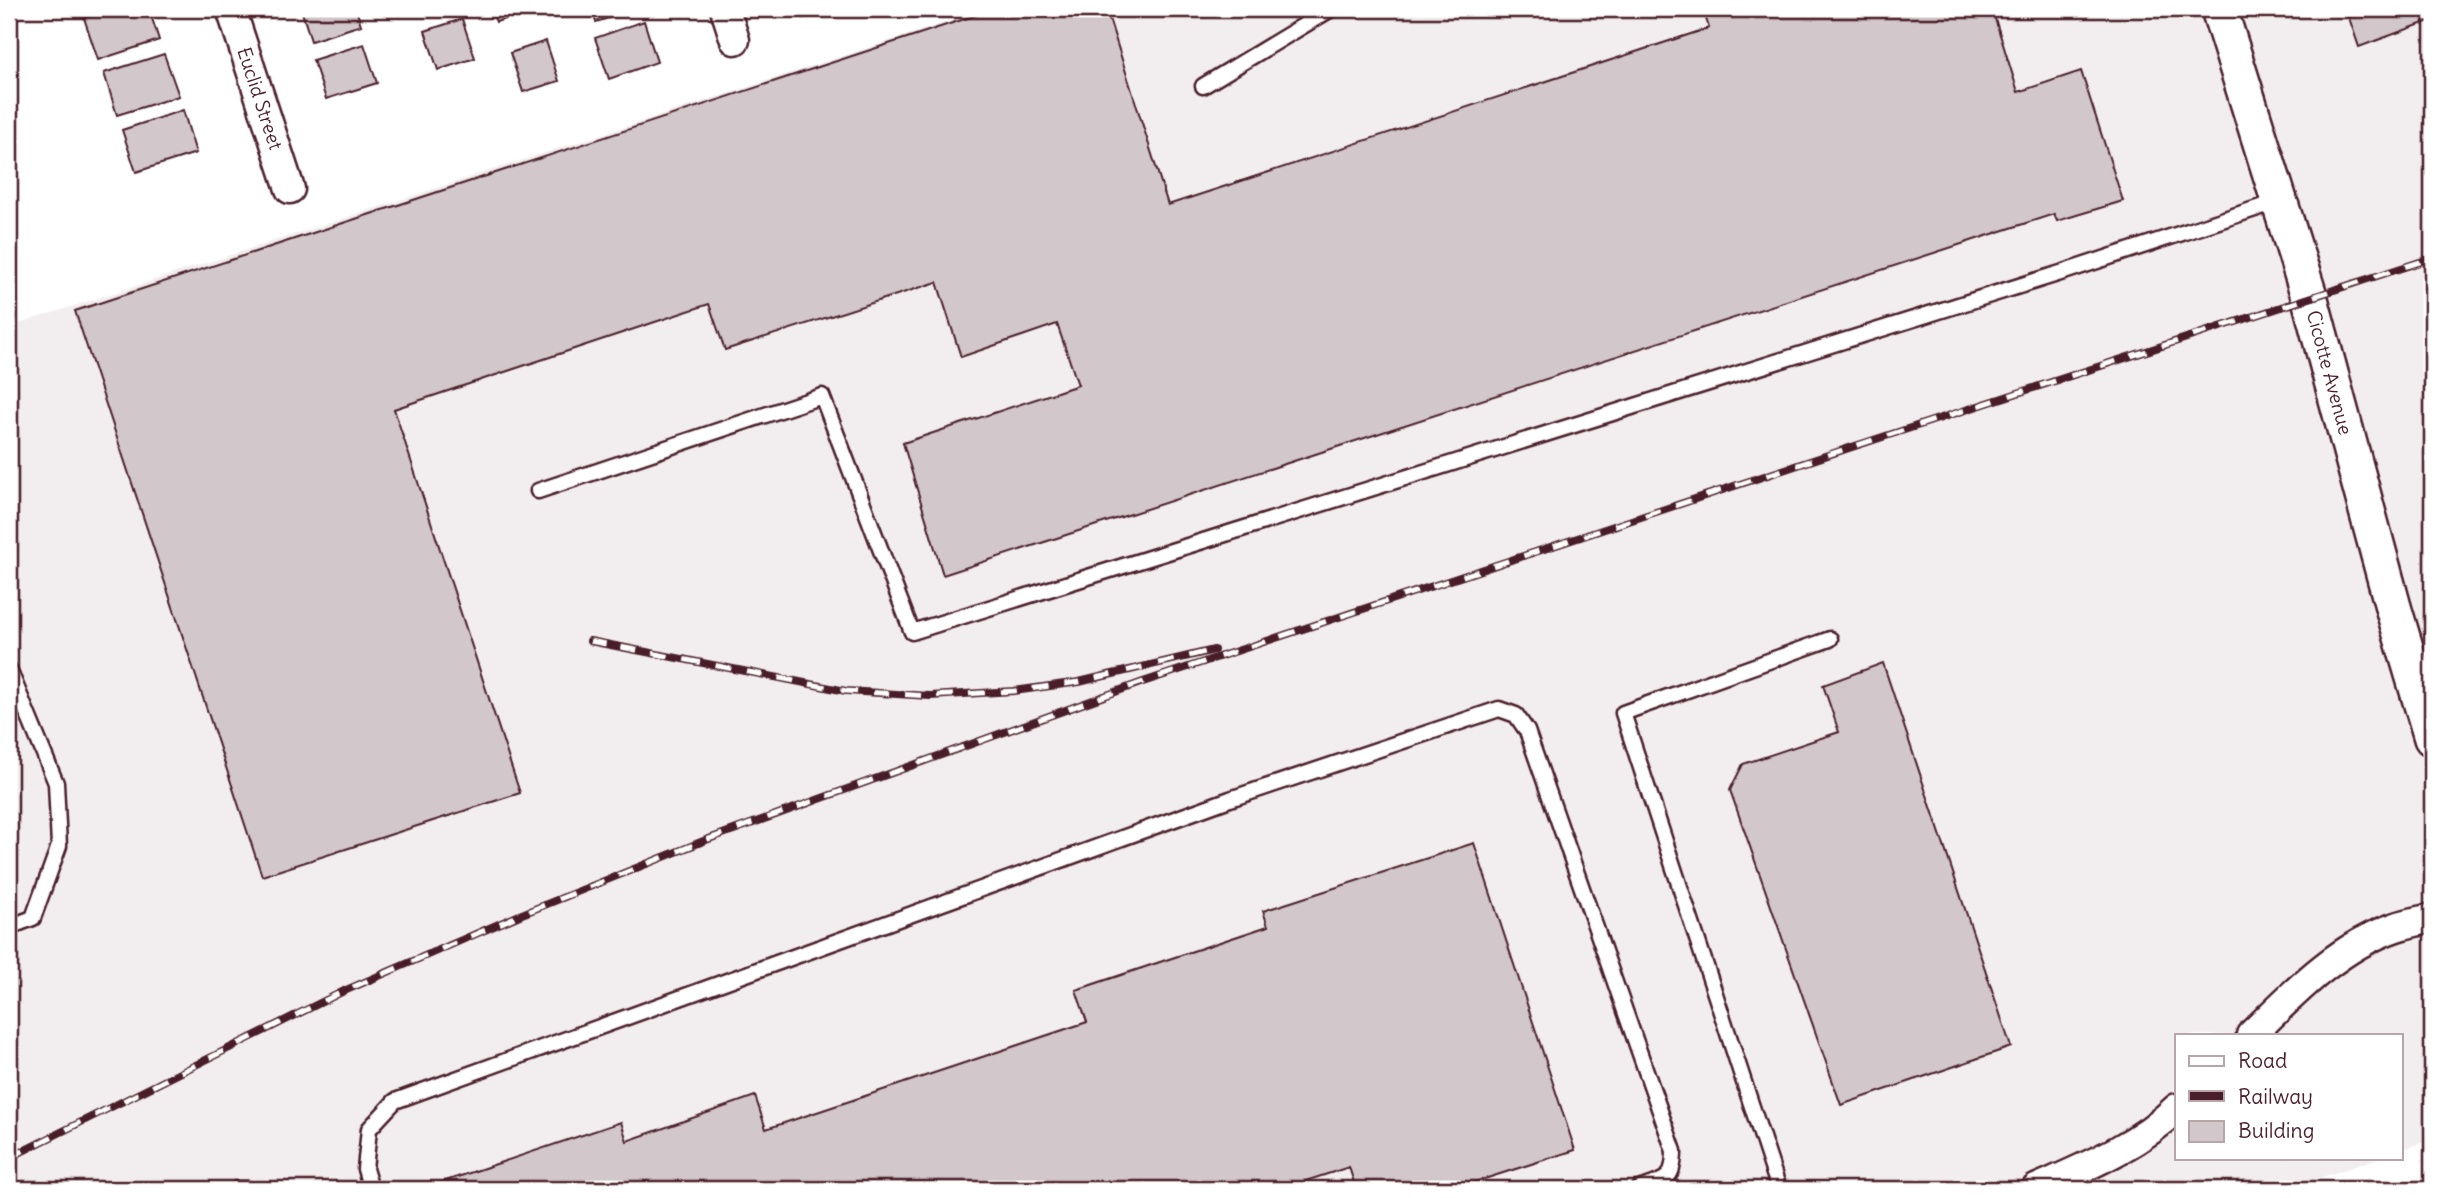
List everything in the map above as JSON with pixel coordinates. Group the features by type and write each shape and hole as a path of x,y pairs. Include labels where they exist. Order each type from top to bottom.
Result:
{"street":[{"name":"Euclid Street","path":"231,9 290,189"},
{"path":"725,9 735,40"},
{"name":"Cicotte Avenue","path":"2219,9 2309,299 2393,607 2432,738"},
{"path":"2251,1034 2305,982 2339,956 2396,927 2432,918"},
{"path":"2036,1189 2100,1159 2159,1125 2175,1110"}],"lane":[{"path":"1203,86 1331,9"},
{"path":"538,491 822,396 912,632 2027,283 2278,201"},
{"path":"1779,1189 1623,713 1830,639"},
{"path":"9,669 56,783 59,846 33,918 9,926"},
{"path":"371,1189 365,1169 369,1129 395,1101 1230,799 1499,709 1516,715 1527,731 1674,1151 1674,1168 1665,1180 1639,1189"},
{"path":"237,1189 248,1189"}],"shaded area":[{"path":"987,9 2432,9 2432,1139 2402,1150 2402,1034 2175,1034 2175,1160 2373,1160 2287,1189 9,1189 9,327"}],"building":[{"path":"112,9 149,9 159,40 98,60 84,18"},
{"path":"301,9 356,9 361,25 311,41"},
{"path":"491,9 530,9 531,11 496,22"},
{"path":"591,9 637,9 596,22"},
{"path":"800,9 830,9 803,18"},
{"path":"995,9 1106,9 1168,205 1709,28 1703,9 1992,9 2018,92 2081,71 2123,201 2057,221 2054,214 943,575 903,443 1078,385 1057,324 961,357 937,282 725,350 709,304 394,409 520,793 262,876 75,311"},
{"path":"2346,9 2432,9 2432,20 2359,47"},
{"path":"462,19 475,58 438,70 425,31"},
{"path":"644,21 657,62 609,79 595,38"},
{"path":"546,41 559,81 523,92 510,53"},
{"path":"364,44 377,83 326,99 313,60"},
{"path":"164,54 179,96 117,115 104,73"},
{"path":"183,110 196,153 136,172 122,130"},
{"path":"1883,663 2011,1047 1841,1105 1730,790 1743,764 1839,732 1823,685"},
{"path":"1474,843 1575,1150 1453,1189 1356,1189 1349,1167 1281,1189 422,1189 621,1122 627,1141 755,1096 766,1129 1087,1022 1076,990 1268,926 1263,911"}],"railway":[{"path":"9,1158 344,991 522,914 706,840 1143,682 2432,258"},
{"path":"590,641 846,691 930,696 1014,691 1079,682 1214,650"}]}
